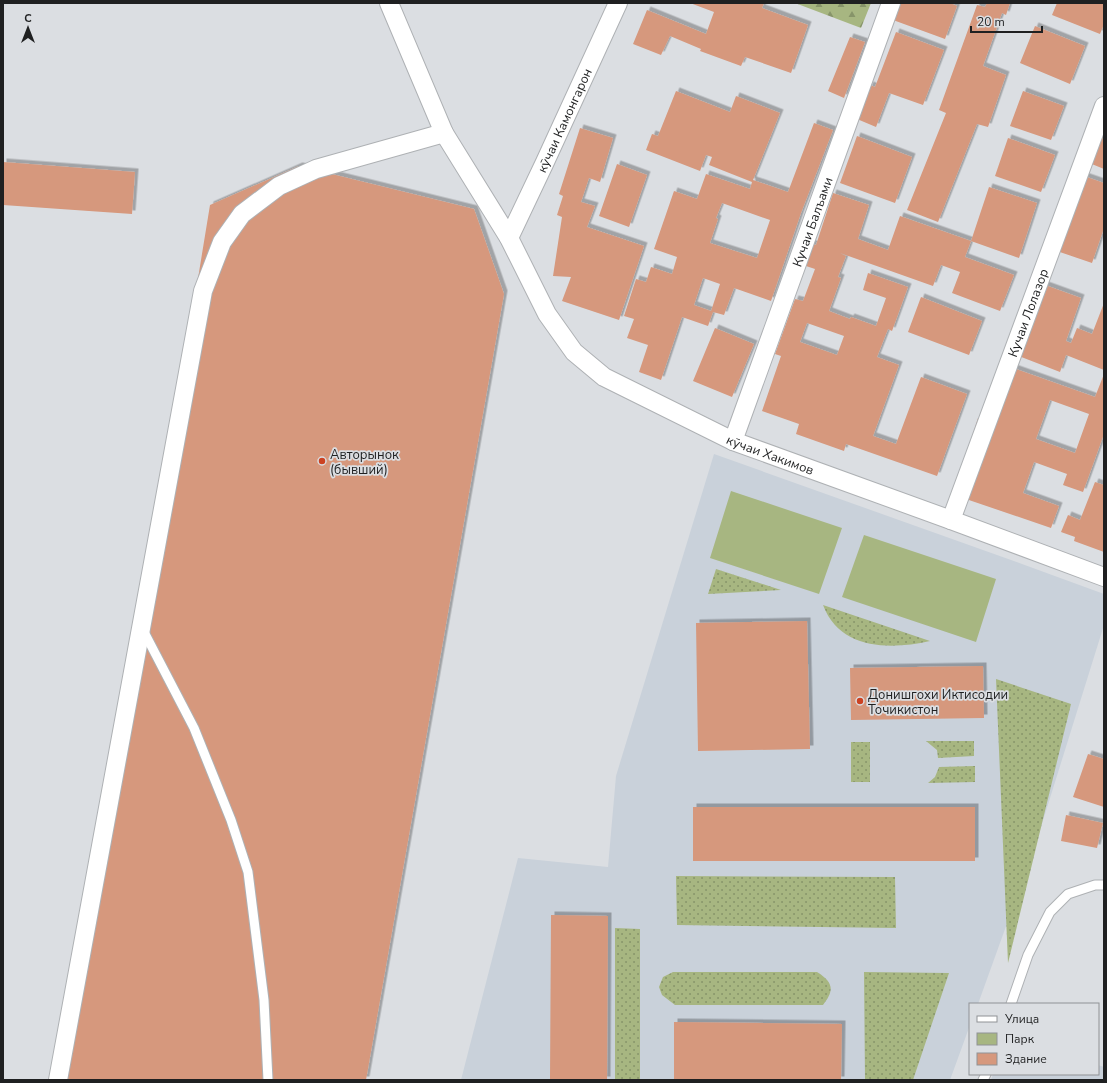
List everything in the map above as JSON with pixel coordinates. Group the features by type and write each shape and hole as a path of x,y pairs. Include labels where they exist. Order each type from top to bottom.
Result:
{"street":[{"name":"кӯчаи Хакимов","path":"389,3 444,133 509,238 547,314 574,352 604,377 733,441 1104,577"},
{"name":"кӯчаи Камонгарон","path":"509,238 618,3"},
{"name":"Кучаи Балъами","path":"733,441 891,3"},
{"name":"Кучаи Лолазор","path":"951,520 1104,106"},
{"path":"58,1080 203,291 222,242 242,214 279,186 316,169 444,133"}],"lane":[{"path":"141,627 194,728 231,820 248,872 264,1000 268,1080"},
{"path":"1011,1003 1028,955 1050,912 1068,894 1095,885 1104,885"}],"shaded area":[{"name":"Донишгохи Иктисодии Точикистон","path":"714,454 1104,594 1104,625 1036,843 978,1003 969,1003 969,1028 950,1080 461,1080 518,858 608,867 616,776"},
{"path":"1099,1065 1104,1067 1104,1080 991,1080 993,1075 1099,1075"}],"green space":[{"path":"795,3 871,3 861,28"},
{"path":"731,491 842,528 819,594 710,558"},
{"path":"864,535 996,579 976,642 842,597"},
{"path":"716,569 781,590 708,594"},
{"path":"823,605 930,641 899,646 868,643 854,639 841,631 831,620"},
{"path":"996,679 1071,704 1008,963"},
{"path":"926,741 974,741 974,756 938,758 937,750"},
{"path":"851,742 870,742 870,782 851,782"},
{"path":"975,766 975,782 928,783 935,777 939,767"},
{"path":"676,876 895,877 896,928 677,925"},
{"path":"615,928 640,929 640,1080 615,1080"},
{"path":"673,972 817,972 829,983 831,991 823,1005 675,1005 662,995 659,987 663,977"},
{"path":"864,972 949,973 913,1080 865,1080"}],"building":[{"path":"690,3 764,3 762,8 808,25 791,73 745,57 741,66 700,51 701,49 670,36 661,55 633,44 647,10 706,34 714,12"},
{"path":"900,3 950,3 957,6 945,39 893,20"},
{"path":"987,3 1010,3 1006,15 1002,13 983,66 1006,75 988,127 977,124 938,222 907,210 946,113 939,110 977,5 985,7"},
{"path":"1057,3 1104,3 1104,24 1100,34 1052,15"},
{"path":"1035,26 1085,46 1070,84 1020,63"},
{"path":"896,32 944,50 923,105 889,93 876,127 857,119 870,85 875,87"},
{"path":"850,37 865,42 844,98 828,91"},
{"path":"676,91 730,112 736,96 780,113 753,180 788,192 814,123 833,130 801,213 771,301 734,288 724,315 713,312 708,326 682,317 661,380 639,372 648,345 627,338 634,319 624,316 636,279 646,282 651,267 672,274 677,257 654,249 674,191 697,199 706,174 750,189 752,182 709,165 712,157 706,155 700,171 646,150 652,134 658,136","holes":["722,203 770,220 757,258 710,243 718,219 716,218","703,278 720,284 711,311 694,305"]},
{"path":"1023,91 1064,106 1051,140 1010,126"},
{"path":"1104,126 1104,169 1082,160"},
{"path":"580,128 613,138 600,182 589,178 581,202 595,206 587,227 644,246 619,320 562,301 571,277 553,276 562,217 557,215 563,196 559,194"},
{"path":"857,136 912,157 895,203 840,183"},
{"path":"1008,138 1055,155 1041,192 995,176"},
{"path":"3,162 135,172 132,214 3,205"},
{"path":"617,164 647,175 629,227 599,216"},
{"name":"Авторынок (бывший)","path":"299,166 474,209 504,294 366,1080 54,1080 141,627 210,205"},
{"path":"1078,174 1104,183 1104,228 1092,263 1051,249"},
{"path":"989,187 1037,203 1019,258 971,241"},
{"path":"833,193 869,205 858,239 888,250 900,216 971,241 965,257 1014,275 1000,311 952,293 960,272 941,265 933,286 840,253 846,256 838,277 841,278 829,311 850,319 851,317 876,326 886,298 863,290 868,273 908,287 892,331 888,329 877,357 899,365 873,436 896,444 921,377 967,394 937,476 846,444 844,451 796,434 799,424 762,411 781,356 775,354 795,299 803,301 815,269 803,265 810,243 816,245","holes":["807,323 844,336 837,355 800,342"]},
{"path":"1034,281 1081,298 1066,341 1071,343 1077,328 1092,334 1104,303 1104,370 1066,355 1060,372 1011,353"},
{"path":"921,297 982,321 969,355 908,332"},
{"path":"715,328 754,344 732,397 693,381"},
{"path":"1005,365 1095,397 1104,374 1104,434 1083,492 1063,485 1067,474 1034,462 1023,493 1059,506 1051,528 963,498 982,444 971,440 978,418 986,421","holes":["1050,400 1089,414 1075,453 1036,439"]},
{"path":"1095,482 1104,485 1104,552 1074,541 1075,537 1061,532 1068,515 1080,520"},
{"path":"807,621 810,749 698,751 696,623"},
{"path":"983,666 984,718 851,720 850,668"},
{"path":"1088,754 1104,759 1104,807 1073,797"},
{"path":"693,807 975,807 975,861 693,861"},
{"path":"1066,815 1103,823 1097,848 1061,841"},
{"path":"551,915 608,916 607,1080 550,1080"},
{"path":"674,1022 842,1024 841,1080 674,1079"}],"place":[{"name":"Авторынок (бывший)","path":"322,461"},
{"name":"Донишгохи Иктисодии Точикистон","path":"860,701"}]}
